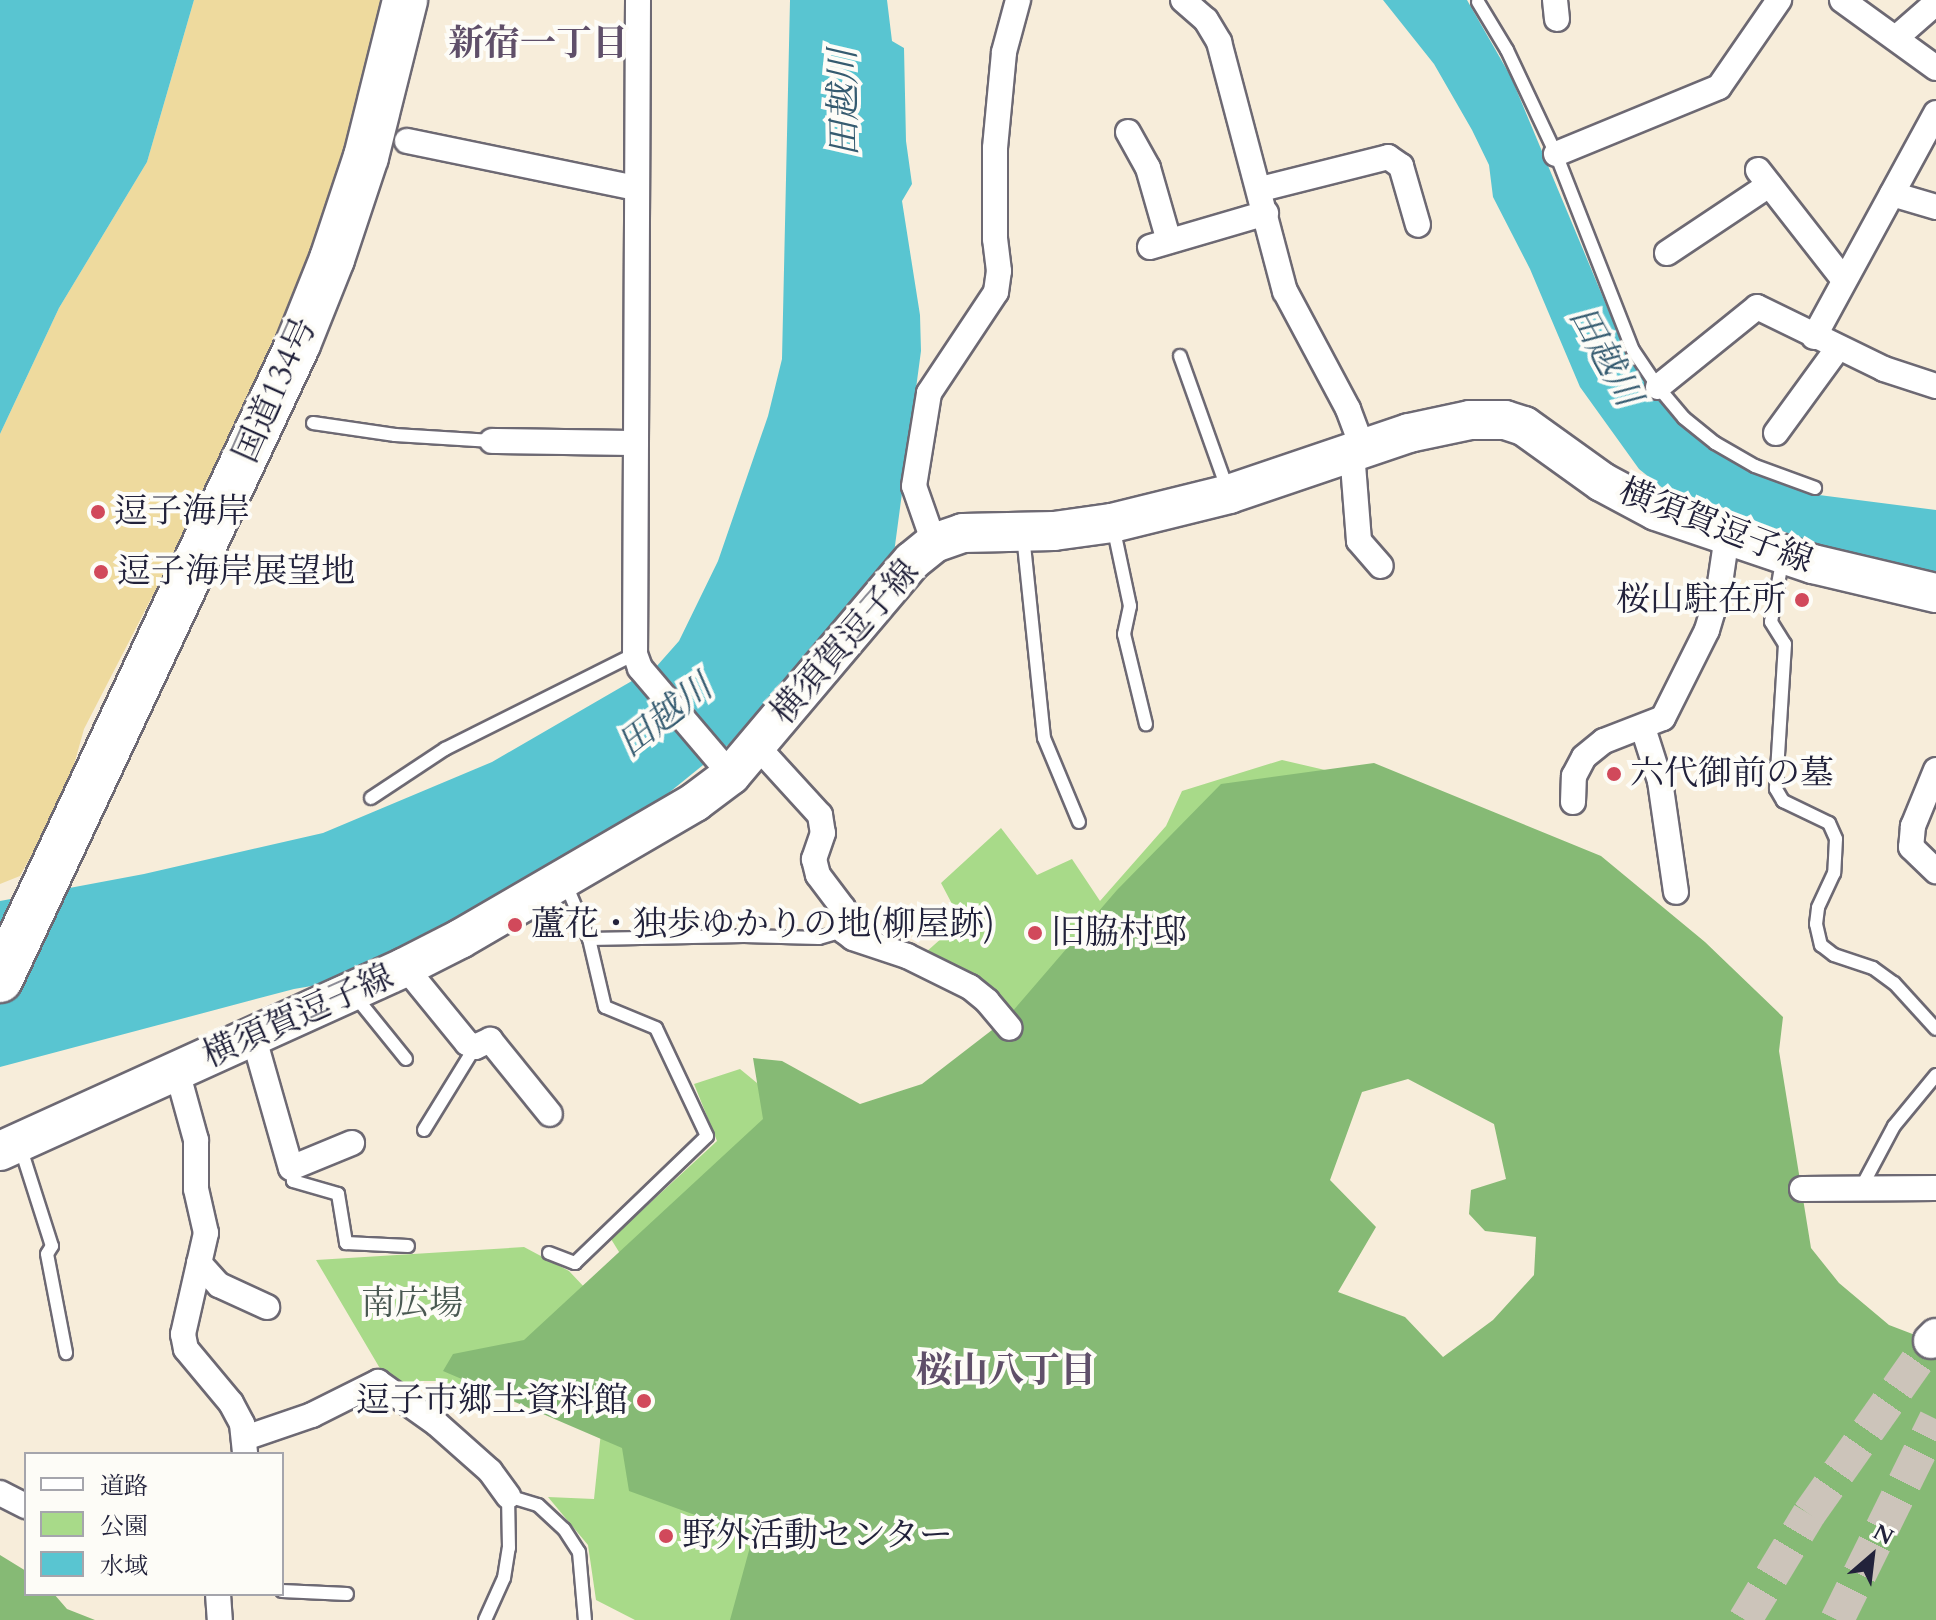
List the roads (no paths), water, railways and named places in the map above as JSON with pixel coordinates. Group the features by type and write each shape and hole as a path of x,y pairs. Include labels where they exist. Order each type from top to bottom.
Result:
{"highway":[{"name":"国道134号","path":"0,980 298,344 332,259 370,144 405,0"}],"main road":[{"name":"横須賀逗子線","path":"10,1147 405,967 695,802 724,768 756,745 902,572 934,543 963,533 1112,523 1229,494 1409,433 1470,420 1505,420 1524,426 1626,497 1783,554 1936,593"}],"street":[{"path":"638,0 637,661 724,768"},
{"path":"934,543 914,486 916,470 929,393 996,292 999,271 995,239 995,148 1004,52 1018,0"},
{"path":"1183,0 1206,20 1219,42 1261,189 1285,291 1348,409 1358,450 1359,541 1381,566"},
{"path":"1556,154 1719,87 1779,0"},
{"path":"1842,0 1936,68"},
{"path":"1897,37 1936,3"},
{"path":"1814,337 1936,113"},
{"path":"1128,132 1148,168 1160,244 1266,213"},
{"path":"407,141 636,188"},
{"path":"1261,189 1388,157 1401,166 1418,225"},
{"path":"1667,253 1764,178 1844,280"},
{"path":"1892,194 1936,207"},
{"path":"1658,387 1757,307 1884,369 1936,386"},
{"path":"1776,433 1838,348"},
{"path":"492,441 636,443"},
{"path":"1573,802 1574,776 1584,757 1604,741 1663,718 1707,630 1719,590 1727,536"},
{"path":"1643,728 1660,781 1676,892"},
{"path":"756,745 820,815 823,833 814,859 818,875 843,908 844,931 853,938 907,956 970,987 1010,1028"},
{"path":"1936,770 1913,826 1911,847 1936,871"},
{"path":"405,967 467,1043 475,1047 490,1040 550,1114"},
{"path":"253,1035 291,1168 352,1143"},
{"path":"177,1071 196,1140 196,1189 206,1233 183,1334 186,1349 231,1403 242,1424 245,1446 378,1382 437,1424 490,1471 508,1496"},
{"path":"1802,1189 1936,1188"},
{"path":"199,1263 219,1285 267,1307"},
{"path":"0,1493 24,1505"}],"lane":[{"path":"1478,2 1507,50 1556,154 1633,350 1658,387 1684,418 1715,443 1755,466 1815,488"},
{"path":"1180,356 1229,494"},
{"path":"313,423 395,435 492,441"},
{"path":"1112,523 1130,606 1124,634 1146,724"},
{"path":"1023,531 1044,738 1079,822"},
{"path":"1783,554 1771,622 1785,644 1776,789 1783,801 1829,823 1836,839 1834,873 1818,908 1816,924 1821,945 1834,955 1873,968 1894,983 1936,1029"},
{"path":"371,798 445,749 637,661"},
{"path":"549,1253 575,1263 707,1136 656,1028 605,1007 589,939 564,879"},
{"path":"589,939 819,938 844,931"},
{"path":"350,991 406,1059"},
{"path":"424,1130 475,1047"},
{"path":"1860,1189 1894,1126 1936,1075"},
{"path":"10,1147 52,1246 47,1254 66,1353"},
{"path":"291,1168 293,1181 338,1194 346,1243 408,1246"},
{"path":"485,1620 504,1578 509,1548 508,1496 538,1505 564,1529 579,1552 585,1620"},
{"path":"284,1591 347,1594"}],"water":[{"path":"0,0 194,0 147,162 59,308 0,434"},
{"name":"田越川","path":"790,0 887,0 892,41 904,48 906,141 912,184 902,201 920,315 921,351 894,553 729,744 650,808 449,929 335,982 294,989 0,1067 0,901 144,874 323,833 492,762 656,667 679,641 718,561 768,416 782,359"},
{"name":"田越川","path":"1383,0 1467,0 1511,77 1620,338 1639,374 1685,429 1710,450 1773,481 1819,495 1936,510 1936,576 1876,563 1764,530 1670,494 1639,469 1580,387 1530,269 1493,197 1489,165 1472,130 1434,64"}],"tunnel":[{"path":"1745,1620 1809,1514 1931,1341"},
{"path":"1837,1620 1936,1419"}],"place":[{"name":"逗子海岸","path":"98,512"},
{"name":"逗子海岸展望地","path":"101,572"},
{"name":"桜山駐在所","path":"1802,600"},
{"name":"六代御前の墓","path":"1614,774"},
{"name":"蘆花・独歩ゆかりの地(柳屋跡)","path":"515,925"},
{"name":"旧脇村邸","path":"1035,933"},
{"name":"逗子市郷土資料館","path":"644,1401"},
{"name":"野外活動センター","path":"666,1536"}],"district":[{"name":"新宿一丁目","path":"538,44"},
{"name":"桜山八丁目","path":"1006,1371"}],"park label":[{"name":"南広場","path":"412,1304"}]}
